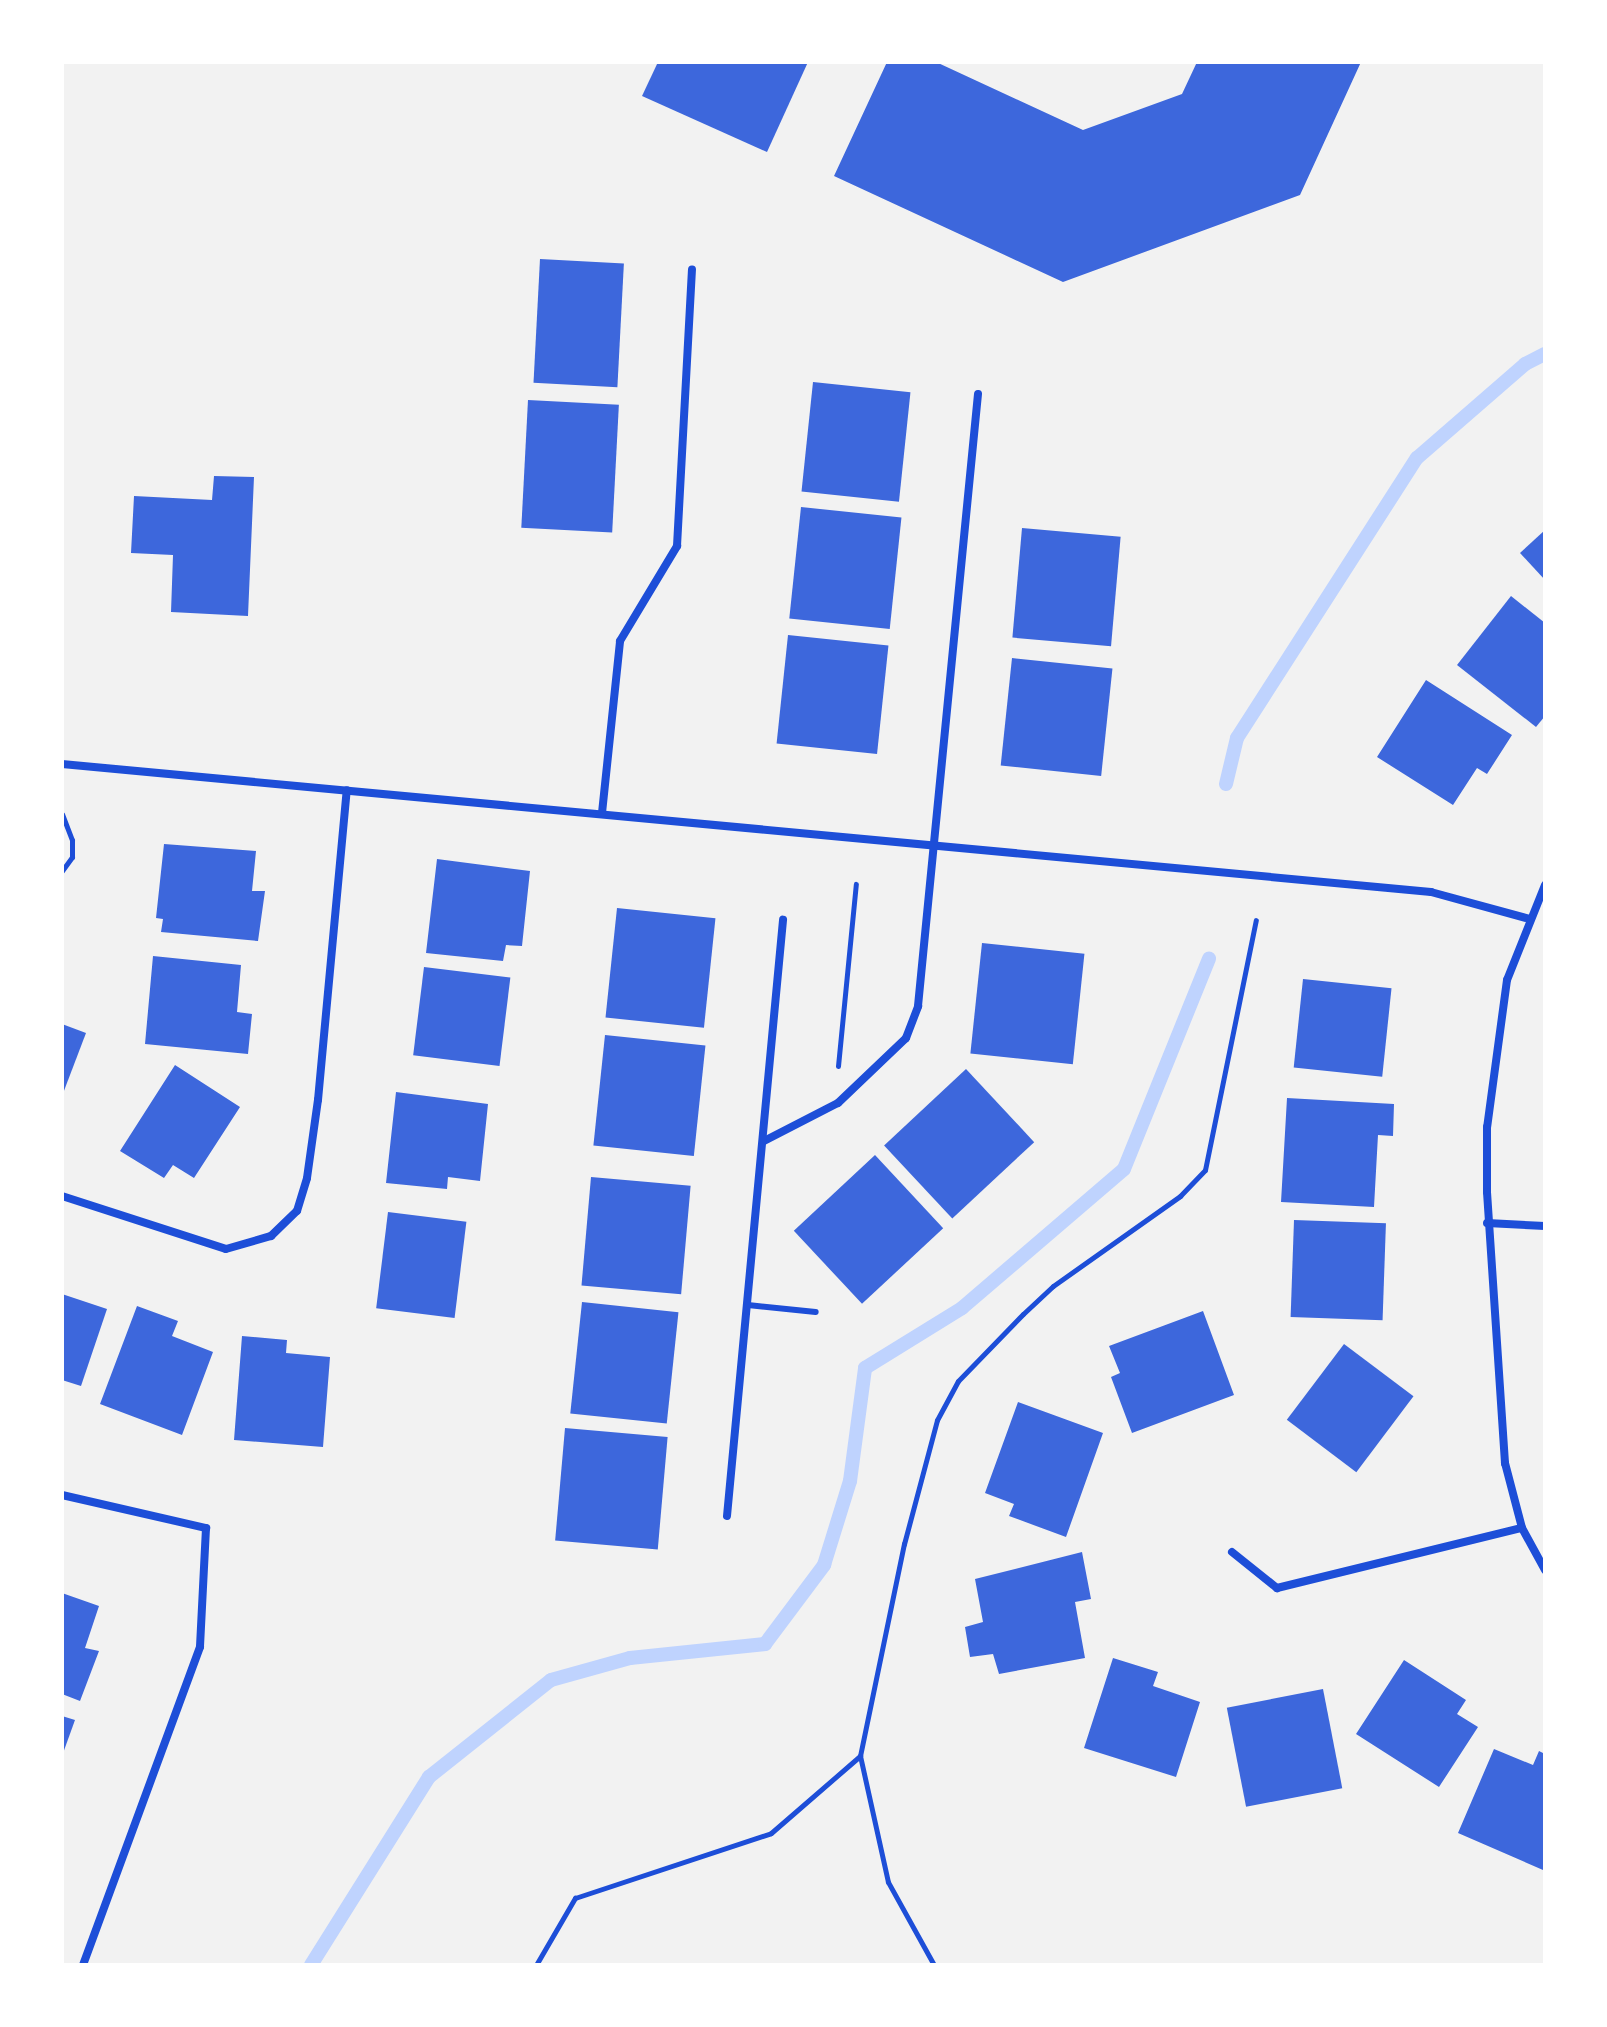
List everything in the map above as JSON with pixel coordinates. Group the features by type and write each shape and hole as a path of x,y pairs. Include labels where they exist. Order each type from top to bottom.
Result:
{"street":[{"path":"602,813 620,641 677,546 692,269"},
{"path":"764,1141 834,1105 906,1038 914,1016 978,394"},
{"path":"62,764 1431,892 1530,919"},
{"path":"62,1196 226,1249 271,1236 297,1211 307,1178 318,1100 347,790"},
{"path":"1545,885 1507,980 1487,1127 1487,1223 1505,1463 1522,1528 1545,1570"},
{"path":"727,1516 783,920"},
{"path":"1487,1223 1545,1226"},
{"path":"62,1495 206,1528 200,1647 83,1965"},
{"path":"1232,1552 1277,1588 1522,1528"}],"lane":[{"path":"748,1305 816,1312"}],"path":[{"path":"62,814 72,840 72,857 62,871"},
{"path":"834,1105 856,884"},
{"path":"934,1965 888,1882 860,1756 904,1544 937,1420 958,1381 1033,1304 1180,1196 1205,1170 1256,920"},
{"path":"536,1965 575,1898 771,1833 860,1756"}],"building":[{"path":"658,62 808,62 767,152 642,96"},
{"path":"887,62 936,62 1083,130 1182,94 1197,62 1361,62 1300,195 1063,282 834,176"},
{"path":"540,259 624,263 617,387 534,383"},
{"path":"813,382 910,392 899,502 802,491"},
{"path":"528,400 619,405 612,533 521,528"},
{"path":"214,476 254,477 248,616 171,612 173,555 131,553 134,496 212,500"},
{"path":"801,507 901,518 890,629 789,618"},
{"path":"1022,528 1121,537 1111,646 1012,638"},
{"path":"1545,530 1545,580 1520,553"},
{"path":"1511,596 1545,623 1545,716 1536,727 1457,665"},
{"path":"788,635 888,646 877,754 777,743"},
{"path":"1012,658 1112,669 1101,776 1001,765"},
{"path":"1426,680 1512,735 1487,774 1477,768 1453,805 1377,757"},
{"path":"164,844 256,851 252,891 265,891 258,941 161,932 163,919 156,918"},
{"path":"437,859 530,871 522,946 506,945 503,961 426,953"},
{"path":"617,908 715,918 704,1028 606,1017"},
{"path":"982,943 1084,954 1073,1064 970,1053"},
{"path":"153,956 241,965 237,1012 252,1014 248,1054 145,1044"},
{"path":"424,967 510,978 500,1066 413,1055"},
{"path":"1303,979 1392,988 1382,1077 1294,1068"},
{"path":"62,1024 86,1033 62,1096"},
{"path":"605,1035 705,1046 694,1156 593,1145"},
{"path":"175,1065 240,1107 194,1178 173,1165 164,1178 120,1151"},
{"path":"966,1069 1034,1142 952,1219 884,1145"},
{"path":"396,1092 488,1104 480,1181 448,1177 447,1189 386,1183"},
{"path":"1287,1098 1394,1104 1393,1136 1378,1135 1374,1207 1281,1202"},
{"path":"875,1155 943,1228 862,1304 794,1231"},
{"path":"591,1177 691,1186 681,1294 582,1286"},
{"path":"388,1212 466,1222 455,1318 376,1308"},
{"path":"1294,1220 1386,1223 1383,1320 1291,1317"},
{"path":"62,1294 107,1309 81,1386 62,1380"},
{"path":"582,1302 678,1312 667,1424 570,1413"},
{"path":"137,1306 178,1321 172,1336 213,1352 182,1435 100,1404"},
{"path":"1203,1311 1234,1395 1132,1433 1111,1377 1120,1373 1109,1346"},
{"path":"242,1336 287,1340 286,1353 330,1357 323,1447 234,1440"},
{"path":"1344,1344 1413,1396 1356,1472 1287,1420"},
{"path":"1018,1402 1103,1433 1066,1537 1009,1516 1014,1504 985,1493"},
{"path":"565,1428 668,1437 658,1550 555,1541"},
{"path":"1082,1552 1091,1599 1075,1602 1085,1658 999,1674 993,1654 970,1657 965,1627 983,1622 975,1579"},
{"path":"62,1593 99,1606 85,1648 99,1651 80,1701 62,1694"},
{"path":"1113,1658 1158,1672 1153,1686 1200,1702 1176,1777 1084,1748"},
{"path":"1404,1660 1466,1700 1457,1714 1478,1727 1439,1787 1356,1734"},
{"path":"1323,1689 1342,1788 1246,1807 1227,1708"},
{"path":"62,1716 75,1720 62,1756"},
{"path":"1494,1749 1533,1765 1539,1751 1545,1754 1543,1870 1458,1833"}],"waterway":[{"path":"1226,784 1237,738 1417,458 1525,364 1545,354"},
{"path":"311,1965 429,1777 551,1680 630,1658 765,1644 824,1565 850,1481 865,1368 962,1308 1124,1169 1209,959"}]}
